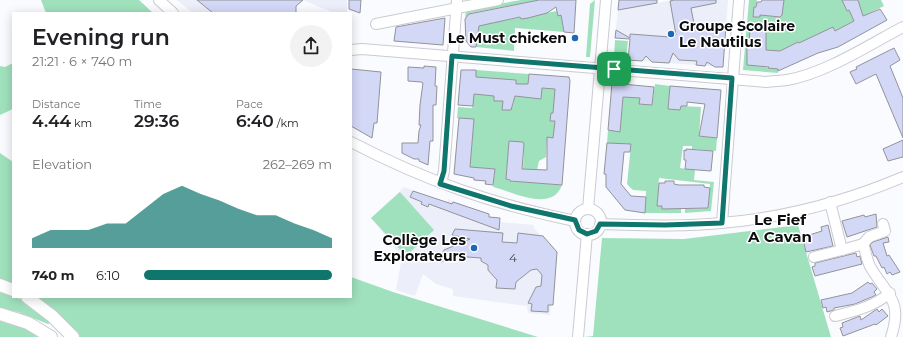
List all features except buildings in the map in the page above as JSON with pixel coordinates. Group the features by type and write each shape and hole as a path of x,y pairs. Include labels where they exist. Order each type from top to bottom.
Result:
{"main road":[{"path":"0,285 12,290"},
{"path":"27,298 52,316 73,337"},
{"path":"0,314 28,323 51,337"}],"street":[{"path":"159,0 172,12"},
{"path":"376,24 456,4 498,0"},
{"path":"588,209 606,0"},
{"path":"722,223 739,0"},
{"path":"440,184 444,171 456,4"},
{"path":"352,50 373,50 452,56 766,82 787,80 806,75 845,58 903,27"},
{"path":"352,142 440,184 511,206 575,220"},
{"path":"600,224 665,225 722,223 783,213 830,202 868,191 903,177"},
{"path":"830,202 842,250"},
{"path":"588,209 597,213 600,224 596,231 587,234 579,230 575,220 579,212 588,209"},
{"path":"814,257 863,244 869,237 885,231 883,224"},
{"path":"578,337 587,234"},
{"path":"863,244 869,266 896,302 899,316 891,337"},
{"path":"835,316 865,308 890,293"}],"shaded area":[{"path":"177,0 298,0 299,4 296,6 296,12 192,12"},
{"path":"303,0 347,0 347,12 332,12"},
{"name":"Groupe Scolaire Le Nautilus","path":"674,0 728,0 723,67 629,60 630,39 615,37 618,10"},
{"name":"Collège Les Explorateurs","path":"404,187 444,202 447,202 448,199 489,214 489,217 500,222 534,225 534,228 557,252 553,305 551,305 550,315 528,313 527,306 453,296 453,289 436,284 423,274 415,296 396,290 402,257 371,218"}],"green space":[{"path":"41,0 139,0 152,12 46,12"},
{"path":"521,0 539,0 471,13 465,18 466,10"},
{"path":"595,0 590,57 586,57 590,4"},
{"path":"749,0 757,0 753,17 760,17 760,15 780,17 782,15 784,1 782,0 842,0 854,21 835,31 828,31 780,51 766,50 766,30 751,29 757,66 778,69 778,73 743,70"},
{"path":"859,0 881,0 884,6 863,16 858,6"},
{"path":"557,11 558,16 561,15 564,32 515,28 514,51 476,47 479,25"},
{"path":"615,40 628,41 626,59 614,57"},
{"path":"12,64 12,109 0,115 0,66 5,67"},
{"path":"476,70 529,74 527,97 541,99 542,88 555,89 554,113 551,120 555,121 555,127 566,128 565,139 547,138 546,157 539,161 537,170 523,169 523,142 509,141 506,179 510,181 562,185 557,193 550,198 531,198 493,187 495,169 470,167 474,120 457,118 458,107 472,108 474,93 484,88 484,95 494,96 494,101 503,101 502,110 511,110 511,106 513,106 516,80 476,77"},
{"path":"655,84 670,86 668,109 680,110 681,106 701,107 699,136 717,138 716,151 692,149 692,146 683,146 680,168 695,170 694,180 714,182 711,211 685,213 685,206 688,206 688,209 708,208 710,184 659,178 657,206 662,206 662,209 681,205 681,213 645,213 646,191 633,190 627,184 631,145 607,143 608,130 620,132 623,97 640,98 639,104 652,105"},
{"path":"0,153 12,161 12,286 0,281"},
{"path":"400,192 434,230 406,256 371,218"},
{"path":"798,225 831,337 584,337 593,336 602,238 684,239"},
{"path":"352,277 393,292 538,337 77,337 34,298 352,298"},
{"path":"0,290 12,295 12,298 18,298 31,304 52,322 48,324 18,312 0,309"},
{"path":"0,321 24,328 42,337 0,337"}],"place":[{"name":"Groupe Scolaire Le Nautilus","path":"671,34"},
{"name":"Le Must chicken","path":"575,38"},
{"name":"Collège Les Explorateurs","path":"474,248"}],"district":[{"name":"Le Fief A Cavan","path":"780,228"}],"route":[{"path":"452,56 614,69 732,78 722,223 665,225 600,224 594,233 587,234 579,230 576,226 575,220 511,206 440,184 444,171 452,56"}]}
